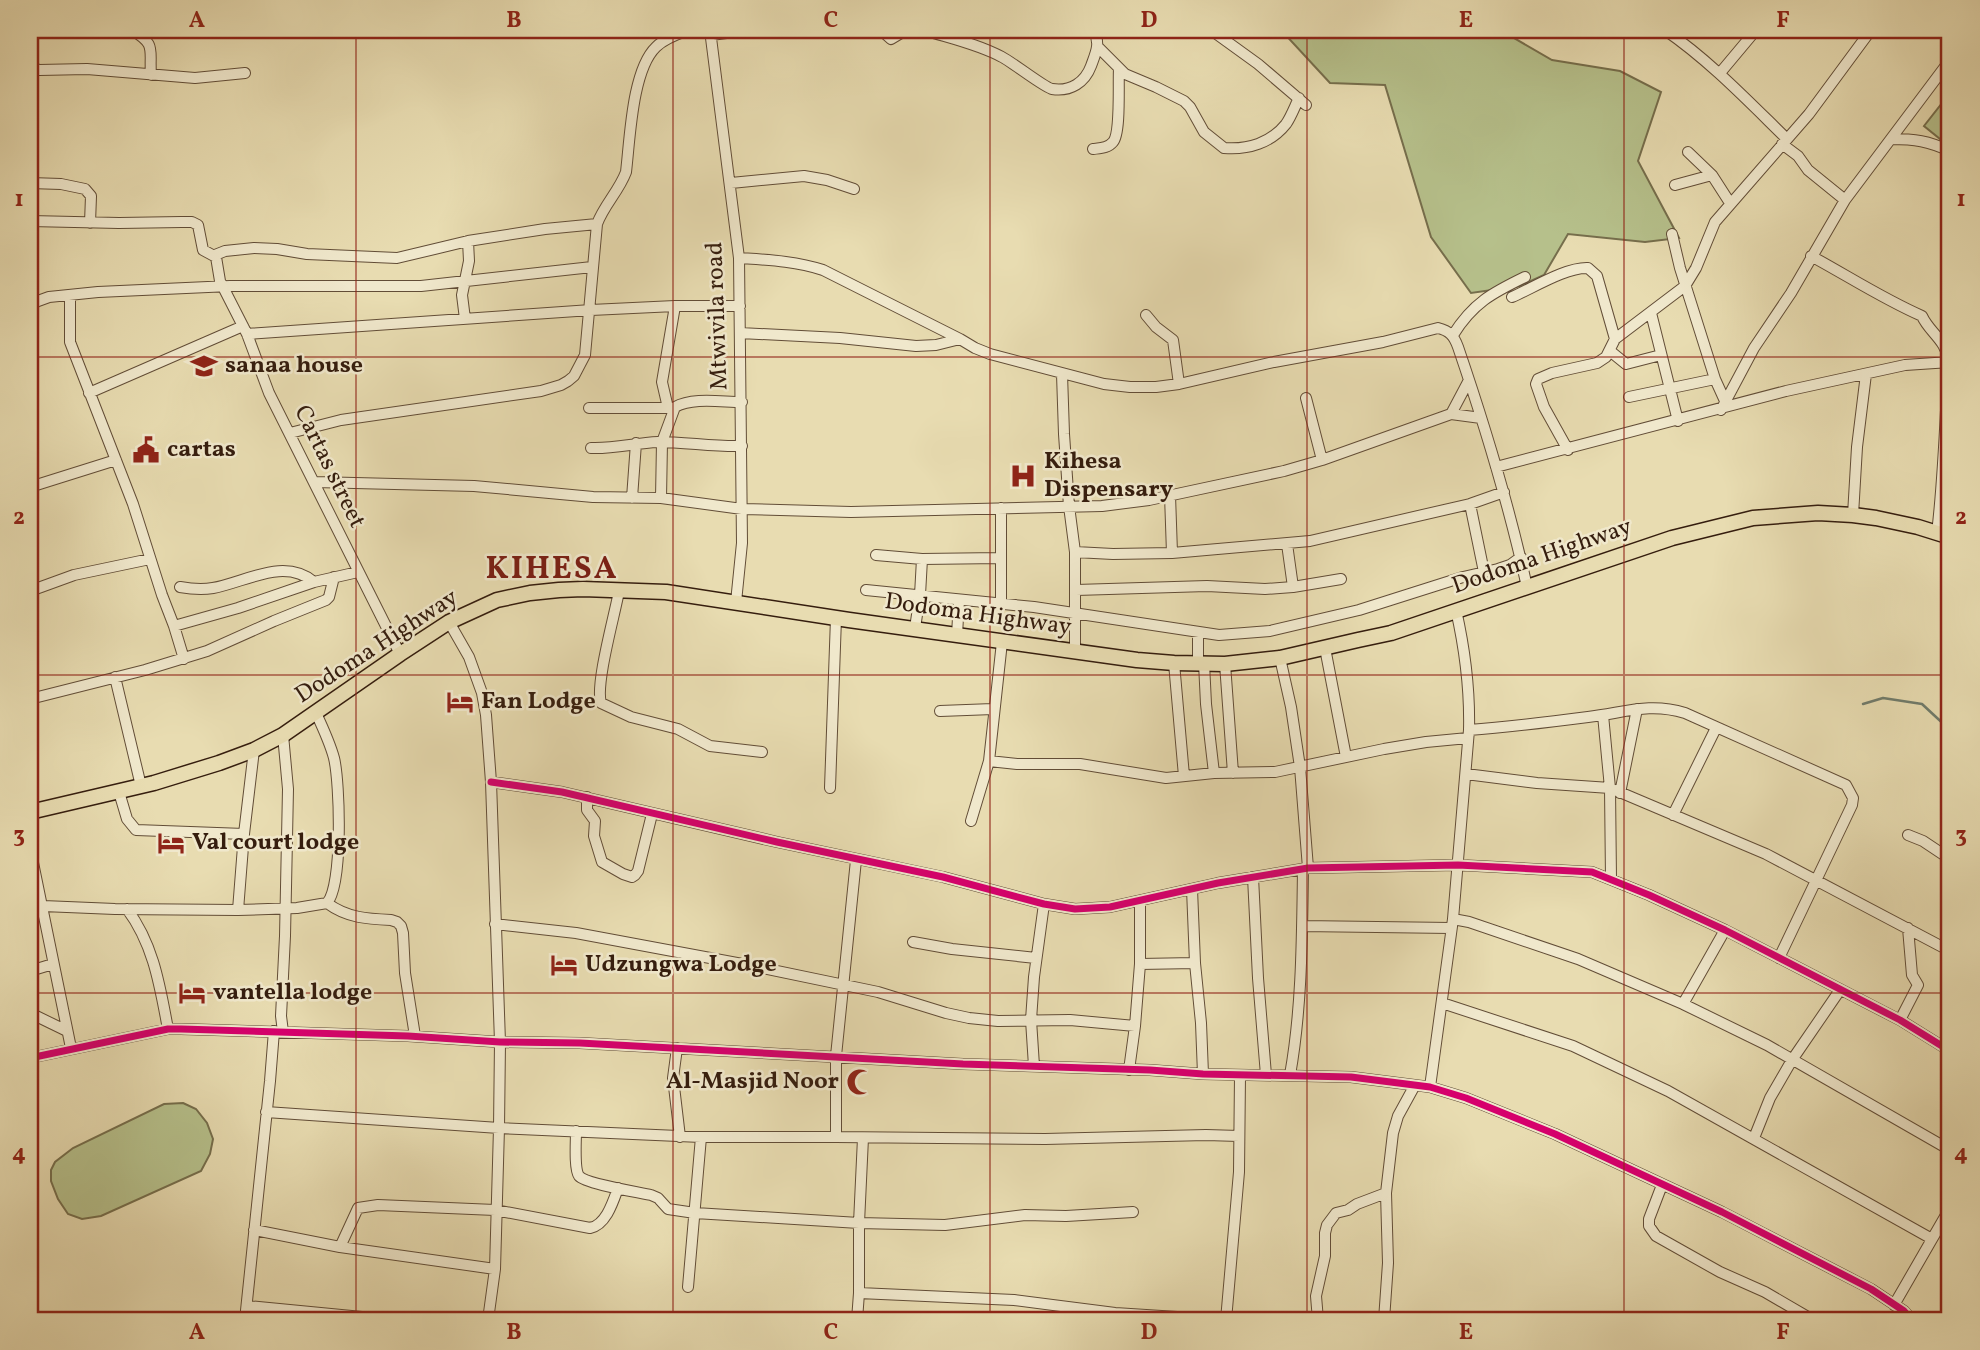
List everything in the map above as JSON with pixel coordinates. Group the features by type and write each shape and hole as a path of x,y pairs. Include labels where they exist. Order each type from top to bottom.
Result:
{"highway":[{"name":"Dodoma Highway","path":"30,812 141,786 254,750 283,736 449,622 497,600 530,593 559,590 666,592 1002,642 1174,663 1225,664 1280,658 1391,632 1660,542 1753,518 1818,513 1876,518 1943,535"}],"street":[{"path":"132,30 149,43 150,75"},
{"path":"290,433 341,421 541,391 561,385 574,376 585,355 597,224 626,172 637,88 649,56 664,41 690,30"},
{"path":"711,33 750,30"},
{"path":"881,30 891,39 906,30"},
{"path":"924,30 1000,56 1053,89 1083,82 1098,47 1098,37 1093,30"},
{"path":"1098,47 1125,74 1184,101 1204,132 1224,148 1264,142 1286,123 1302,101 1258,64 1211,30"},
{"path":"1665,30 1690,47 1720,74 1808,170 1845,200"},
{"path":"1720,74 1756,30"},
{"path":"1569,450 1544,407 1536,384 1538,379 1597,363 1610,351 1615,339 1685,286 1696,268 1715,222 1809,114 1871,30"},
{"name":"Mtwivila road","path":"711,33 739,258 743,543 736,603"},
{"path":"1723,405 1754,348 1791,293 1845,200 1950,60"},
{"path":"30,67 39,70 87,69 195,78 245,73"},
{"path":"1093,149 1112,144 1118,132 1119,69"},
{"path":"1891,139 1916,139 1950,150"},
{"path":"1688,152 1712,175 1730,203"},
{"path":"1675,185 1712,175"},
{"path":"731,183 804,176 854,189"},
{"path":"30,183 85,188 91,196 90,223"},
{"name":"Cartas street","path":"30,221 195,223 204,251 217,258 220,281 245,330 265,383 400,654"},
{"path":"215,255 225,251 254,248 307,254 397,258 468,241 597,224"},
{"path":"1672,234 1685,286 1723,405"},
{"path":"464,320 462,295 469,261 468,241"},
{"path":"1811,256 1895,304 1922,316 1939,338 1950,362 1943,535"},
{"path":"739,258 784,260 823,270 990,354 1104,384 1130,387 1179,384 1438,328 1453,335 1469,380 1504,492 1527,587"},
{"path":"30,306 42,299 70,295 291,285 421,286 592,267"},
{"path":"1512,297 1567,272 1581,267 1588,268 1597,276 1615,339"},
{"path":"1453,335 1471,310 1483,300 1525,277"},
{"path":"70,295 70,342 116,460 184,659"},
{"path":"661,498 662,442 671,408 664,397 662,382 675,306"},
{"path":"89,393 245,330 464,320 591,310 740,306"},
{"path":"1651,313 1678,421"},
{"path":"1146,315 1173,340 1179,384"},
{"path":"740,333 840,338 916,346 936,345 960,339"},
{"path":"1610,351 1626,364 1661,355"},
{"path":"1496,467 1678,421 1723,405 1905,365 1950,362"},
{"path":"1062,374 1069,506 1075,552 1075,651"},
{"path":"1853,516 1856,457 1866,374"},
{"path":"1629,397 1715,379"},
{"path":"1451,414 1469,380"},
{"path":"1306,398 1322,460"},
{"path":"589,408 671,408 685,403 741,402"},
{"path":"315,482 474,486 661,498 742,509 851,512 1127,503 1237,482 1322,460 1451,414 1481,418"},
{"path":"591,448 609,449 636,443 662,442 719,447 742,446"},
{"path":"632,498 636,443"},
{"path":"30,487 116,460"},
{"path":"1075,552 1172,553 1287,544 1320,539 1470,503 1504,492"},
{"path":"1170,495 1172,553"},
{"path":"1470,503 1484,572"},
{"path":"1001,508 1001,603"},
{"path":"1287,544 1293,587"},
{"path":"876,555 922,559 1000,558"},
{"path":"866,590 1001,603 1219,635 1270,631 1359,610 1451,580 1510,565 1521,557"},
{"path":"30,591 74,575 150,559"},
{"path":"915,628 922,559"},
{"path":"180,587 211,589 267,572 279,571 302,574 314,582"},
{"path":"174,626 314,582 358,572"},
{"path":"30,699 207,652 326,600 334,577"},
{"path":"1076,590 1207,586 1238,589 1293,587 1341,579"},
{"path":"620,591 599,694 601,703 638,719 678,729 710,746 762,752"},
{"path":"957,635 960,600"},
{"path":"1430,1087 1452,923 1470,702 1456,610"},
{"path":"830,788 836,618"},
{"path":"449,622 469,657 482,693 491,782 499,1128 495,1269 488,1320"},
{"path":"1198,632 1214,773"},
{"path":"971,821 989,761 1002,642"},
{"path":"1325,648 1346,757"},
{"path":"1280,658 1300,767 1306,868 1296,1027 1290,1075"},
{"path":"1174,663 1184,776"},
{"path":"1225,664 1233,773"},
{"path":"115,677 141,786"},
{"path":"989,761 1080,764 1166,778 1214,773 1275,772 1468,734 1654,706 1668,708 1685,713 1846,785 1851,792 1852,805 1779,958"},
{"path":"940,710 993,709"},
{"path":"1615,791 1637,709"},
{"path":"316,713 335,762 338,794 338,859 332,897 327,904"},
{"path":"1603,715 1615,791 1611,879"},
{"path":"1673,815 1716,728"},
{"path":"245,1320 266,1112 281,1016 288,789 283,736"},
{"path":"239,910 244,834 254,750"},
{"path":"1466,774 1615,791 1766,853 1950,951"},
{"path":"491,782 587,797 1075,909 1140,902 1306,868 1458,865 1592,872 1725,930 1900,1020 1950,1051"},
{"path":"119,792 127,819 136,830 244,834"},
{"path":"587,797 587,810 595,821 594,836 601,860 605,865 629,877 638,871 652,814"},
{"path":"1908,835 1923,841 1950,859"},
{"path":"30,848 32,870 43,906 71,1048"},
{"path":"836,1137 836,1056 856,860"},
{"path":"1253,877 1266,1075"},
{"path":"1192,890 1203,1074"},
{"path":"1129,1070 1140,964 1140,902"},
{"path":"43,906 239,910 327,904 353,917 397,922 404,933 405,973 415,1036"},
{"path":"1034,1066 1031,1020 1044,904"},
{"path":"127,909 142,932 156,969 168,1029"},
{"path":"1302,926 1452,923 1578,959 1683,1004 1767,1045 1950,1150"},
{"path":"495,924 576,933 844,985 969,1018 998,1021 1070,1020 1135,1026"},
{"path":"1900,1020 1918,985 1911,970 1908,928"},
{"path":"1683,1004 1725,930"},
{"path":"912,942 1036,958"},
{"path":"1140,964 1195,963"},
{"path":"30,971 53,964"},
{"path":"1754,1138 1770,1098 1792,1060 1840,990"},
{"path":"1442,1003 1573,1046 1668,1091 1932,1239"},
{"path":"30,1013 67,1031"},
{"path":"30,1058 168,1029 580,1043 1240,1076 1351,1077 1430,1087 1466,1098 1555,1134 1722,1212 1871,1289 1894,1305 1900,1316 1912,1320"},
{"path":"677,1048 673,1078 680,1137"},
{"path":"859,1293 1014,1300 1115,1313 1225,1320 1239,1172 1240,1076"},
{"path":"1384,1320 1388,1263 1386,1193 1393,1133 1398,1116 1415,1086"},
{"path":"266,1112 701,1138 1045,1139 1239,1136"},
{"path":"576,1131 576,1164 579,1176 585,1180 651,1195 658,1198 668,1209 695,1213 859,1223 945,1224 1025,1215 1066,1216 1133,1212"},
{"path":"688,1287 701,1138"},
{"path":"857,1320 863,1138"},
{"path":"1662,1185 1649,1219 1649,1226 1656,1236 1813,1320"},
{"path":"340,1247 356,1212 362,1207 378,1205 495,1210 590,1228 596,1227 608,1210 618,1188"},
{"path":"1318,1320 1316,1296 1325,1256 1327,1225 1336,1213 1386,1193"},
{"path":"1894,1305 1950,1208"},
{"path":"254,1230 340,1247 495,1269"},
{"path":"248,1306 393,1320"}],"green space":[{"path":"1281,30 1500,30 1552,60 1620,71 1661,92 1638,161 1679,238 1645,242 1568,234 1544,275 1520,286 1471,293 1431,237 1385,85 1330,83"},
{"path":"1950,93 1950,136 1945,143 1924,126"},
{"path":"183,1103 196,1109 207,1123 213,1139 210,1154 201,1171 101,1216 82,1219 68,1214 51,1181 51,1170 55,1162 73,1148 164,1104"}],"waterway":[{"path":"1863,704 1883,698 1922,704 1950,730"}],"cycle path":[{"path":"491,782 562,792 1075,909 1110,907 1218,883 1308,868 1458,865 1592,872 1725,930 1900,1020 1950,1051"},
{"path":"30,1058 168,1029 181,1029 580,1043 1203,1074 1351,1077 1430,1087 1466,1098 1555,1134 1722,1212 1871,1289 1904,1311 1912,1320"}],"place":[{"name":"sanaa house","path":"204,366"},
{"name":"cartas","path":"146,450"},
{"name":"Kihesa Dispensary","path":"1023,476"},
{"name":"Fan Lodge","path":"460,702"},
{"name":"Val court lodge","path":"171,843"},
{"name":"Udzungwa Lodge","path":"564,965"},
{"name":"vantella lodge","path":"192,993"},
{"name":"Al-Masjid Noor","path":"860,1082"}],"district":[{"name":"KIHESA","path":"552,570"}]}
